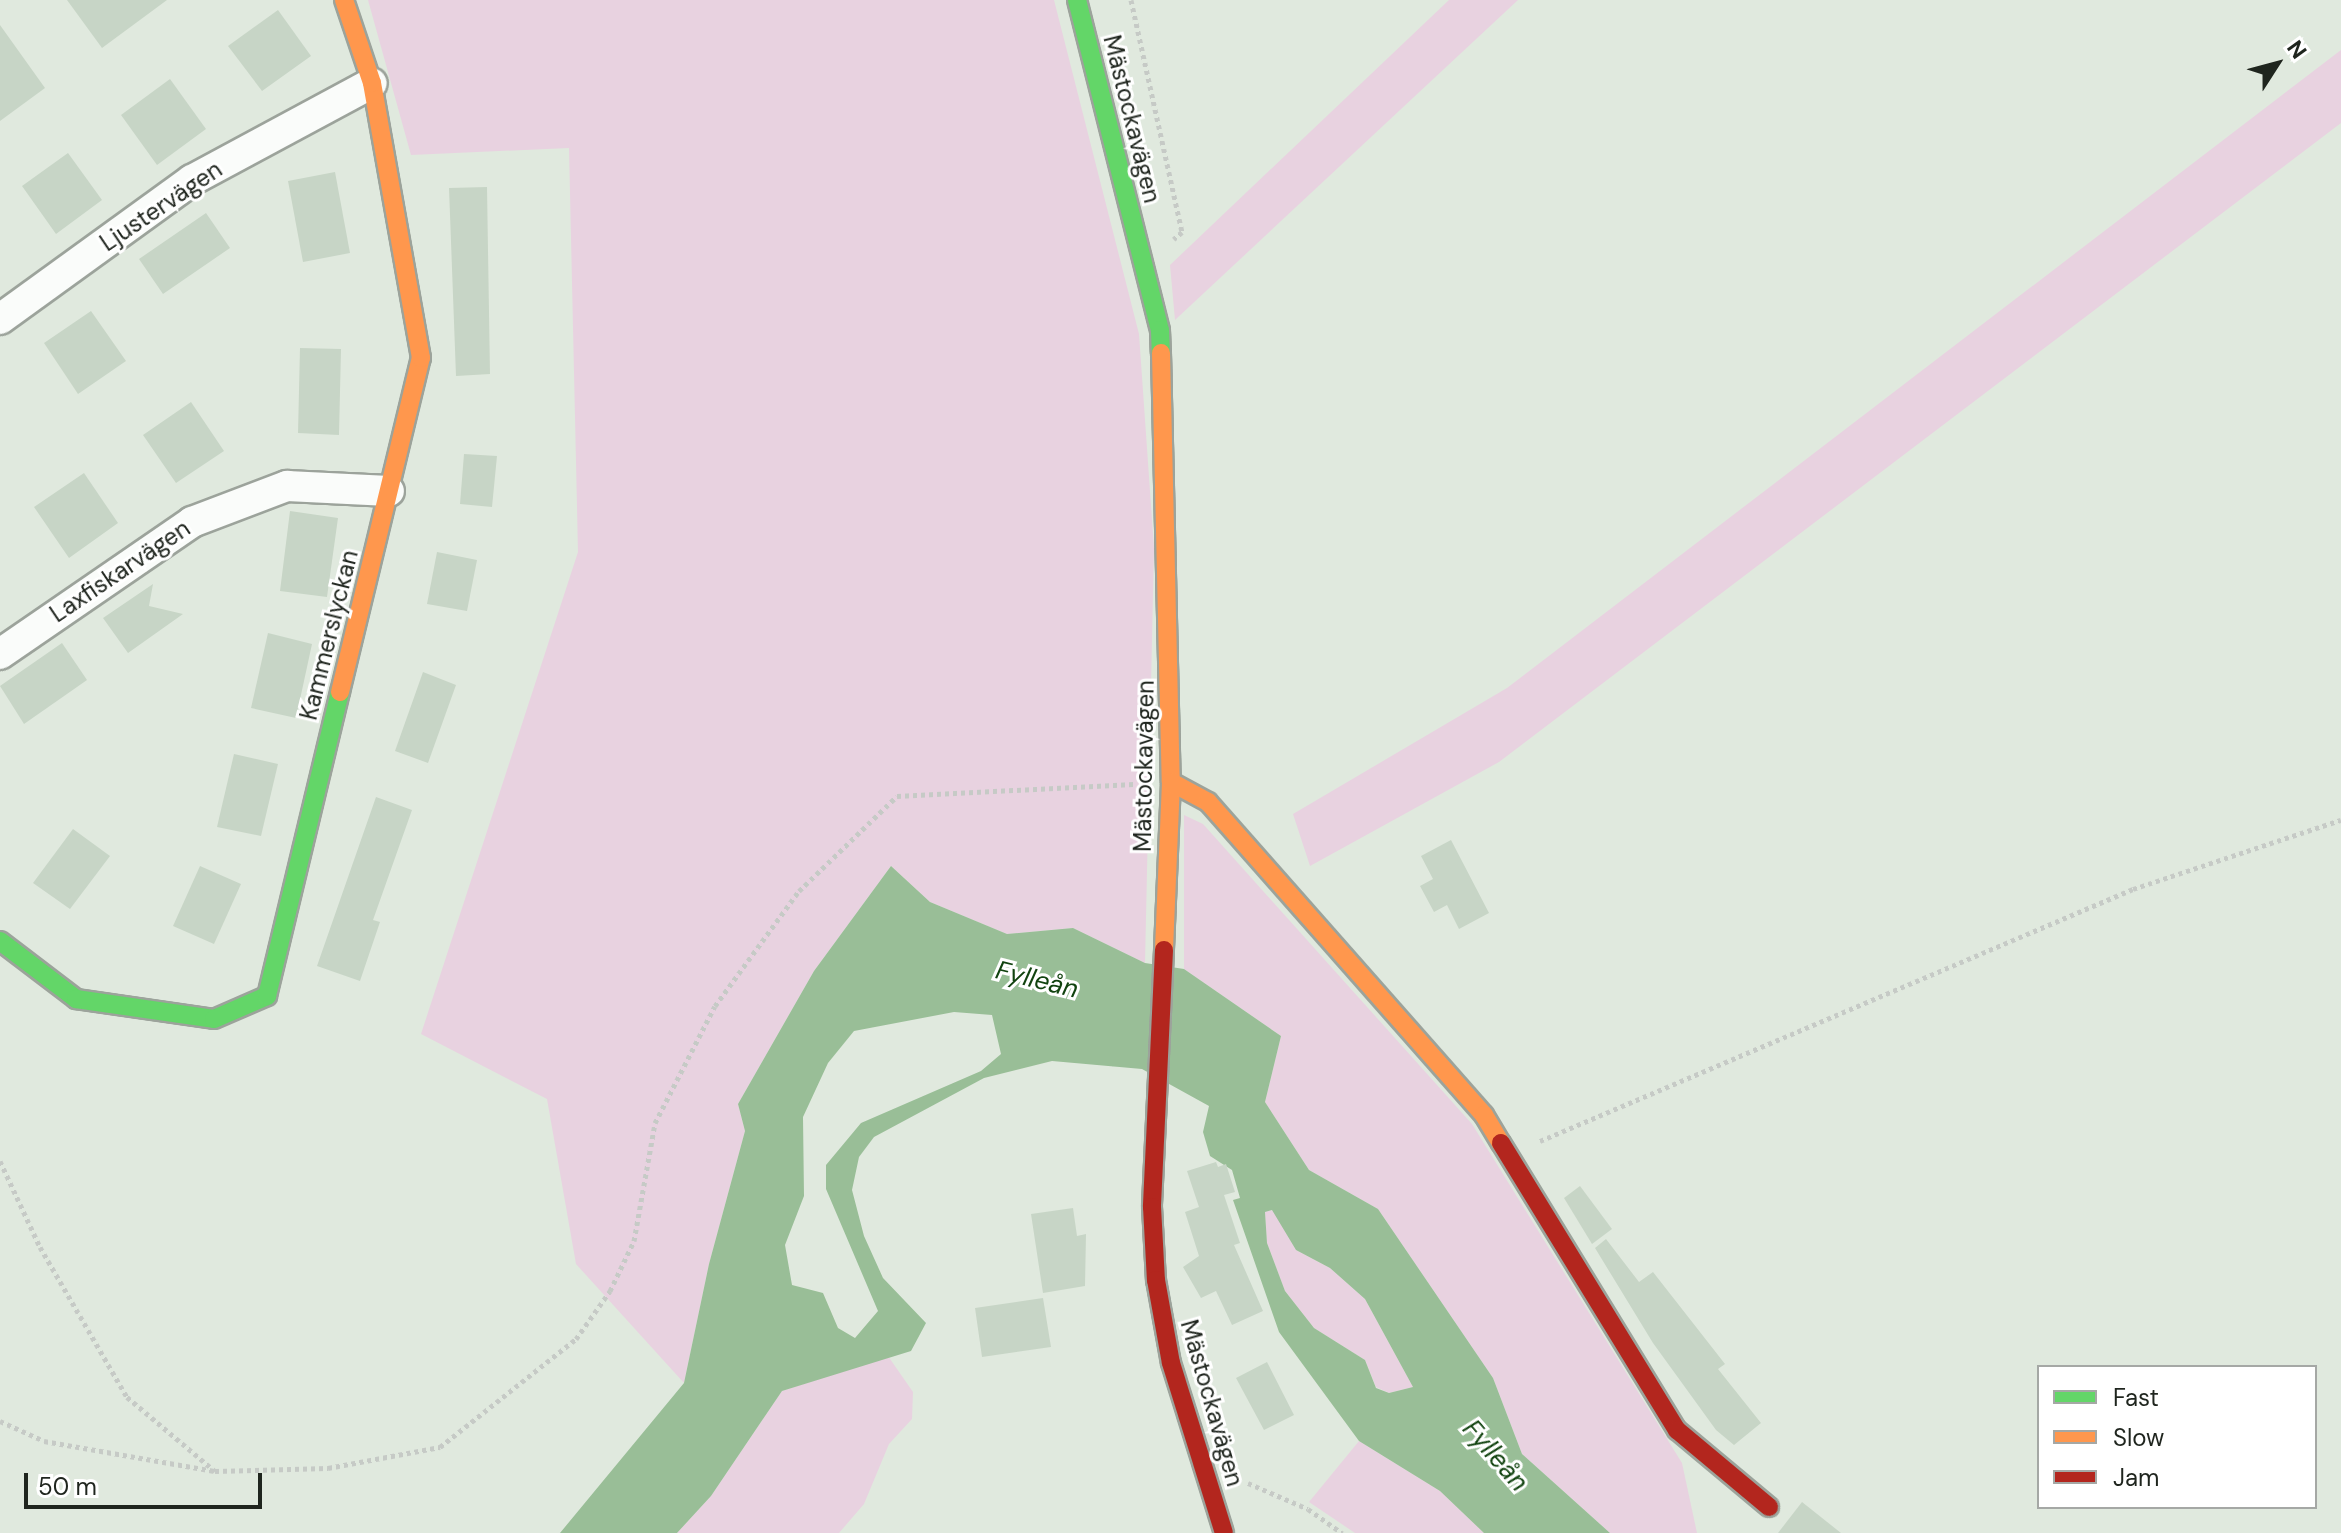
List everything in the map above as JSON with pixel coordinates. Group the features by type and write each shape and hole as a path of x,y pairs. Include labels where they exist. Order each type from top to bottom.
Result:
{"street":[{"name":"Kammerslyckan","path":"0,941 76,999 214,1019 267,996 421,358 372,83 344,0"},
{"name":"Mästockavägen","path":"1077,0 1160,330 1171,782 1162,916 1152,1207 1156,1280 1171,1363 1206,1465 1224,1533"},
{"name":"Ljustervägen","path":"0,319 192,180 372,83"},
{"name":"Laxfiskarvägen","path":"0,654 192,522 287,486 389,491"},
{"path":"1171,782 1208,802 1484,1115 1677,1430 1769,1507"}],"path":[{"path":"1131,0 1182,232 1144,267"},
{"path":"0,1421 44,1441 215,1471 328,1468 440,1447 576,1339 610,1291 634,1241 655,1123 715,1006 799,891 897,796 1171,782"},
{"path":"1508,1153 2133,889 2341,820"},
{"path":"0,1161 40,1247 127,1397 215,1471"},
{"path":"1206,1465 1308,1509 1342,1533"}],"shaded area":[{"path":"368,0 1054,0 1139,334 1154,548 1145,963 1073,928 1007,934 930,902 891,866 814,971 738,1104 745,1131 709,1264 684,1383 576,1264 547,1099 421,1034 578,552 569,148 411,155"},
{"path":"1449,0 1518,0 1175,320 1170,265"},
{"path":"2341,50 2341,123 1499,762 1310,866 1293,814 1507,688"},
{"path":"1184,815 1203,824 1472,1124 1682,1463 1697,1533 1610,1533 1522,1454 1493,1378 1378,1209 1309,1170 1265,1102 1281,1036 1184,969"},
{"path":"1273,1210 1296,1250 1330,1268 1365,1299 1413,1387 1389,1393 1376,1387 1365,1360 1314,1328 1285,1291 1267,1243 1265,1212"},
{"path":"888,1356 913,1392 912,1419 889,1444 864,1504 839,1533 677,1533 711,1496 782,1391"},
{"path":"1359,1441 1440,1491 1484,1533 1355,1533 1309,1502"}],"water":[{"name":"Fylleån","path":"891,866 930,902 1007,934 1073,928 1145,963 1184,969 1281,1036 1265,1102 1309,1170 1378,1209 1493,1378 1522,1454 1610,1533 1484,1533 1440,1491 1359,1441 1279,1332 1233,1200 1240,1198 1232,1170 1210,1156 1203,1132 1209,1106 1142,1069 1052,1061 984,1078 874,1137 859,1157 852,1190 864,1236 883,1278 926,1323 911,1351 782,1391 711,1496 677,1533 560,1533 684,1383 709,1264 745,1131 738,1104 814,971","holes":["954,1012 992,1015 1001,1054 981,1071 861,1123 826,1165 826,1189 878,1311 855,1338 838,1328 823,1293 792,1285 785,1245 804,1196 803,1117 828,1063 854,1031","1272,1210 1296,1250 1330,1268 1365,1299 1413,1387 1389,1393 1376,1388 1365,1360 1314,1328 1285,1291 1267,1243 1265,1212"]}],"building":[{"path":"67,0 167,0 102,48"},
{"path":"278,10 311,56 262,91 228,46"},
{"path":"0,25 45,88 0,121"},
{"path":"170,79 206,129 157,165 121,115"},
{"path":"68,153 102,200 56,234 22,186"},
{"path":"335,172 350,253 303,262 288,181"},
{"path":"487,187 490,374 456,376 449,188"},
{"path":"206,213 230,248 163,294 139,259"},
{"path":"91,311 126,361 78,394 44,343"},
{"path":"300,348 341,349 339,435 298,433"},
{"path":"191,402 224,451 176,483 143,435"},
{"path":"464,454 497,456 492,507 460,504"},
{"path":"84,473 118,523 69,558 34,507"},
{"path":"290,511 338,518 327,597 280,591"},
{"path":"437,552 477,560 467,611 427,604"},
{"path":"153,584 149,606 183,614 128,653 103,618"},
{"path":"268,633 312,644 296,718 251,708"},
{"path":"62,643 87,680 24,724 0,686"},
{"path":"423,672 456,685 428,763 395,751"},
{"path":"234,754 278,764 261,836 217,827"},
{"path":"376,797 412,810 373,920 380,922 360,981 317,966"},
{"path":"73,829 110,856 70,909 33,883"},
{"path":"1451,840 1489,913 1459,929 1447,905 1434,912 1420,886 1433,879 1421,856"},
{"path":"200,866 241,884 214,944 173,926"},
{"path":"1216,1162 1218,1167 1226,1164 1235,1192 1224,1195 1240,1243 1234,1245 1263,1311 1232,1325 1216,1291 1201,1298 1183,1267 1199,1256 1185,1212 1199,1207 1187,1171"},
{"path":"1580,1186 1612,1229 1592,1244 1564,1198"},
{"path":"1073,1208 1077,1236 1086,1234 1085,1286 1043,1293 1031,1214"},
{"path":"1606,1239 1639,1282 1653,1272 1725,1364 1718,1369 1761,1423 1734,1445 1716,1430 1653,1343 1595,1248"},
{"path":"1043,1298 1051,1347 982,1357 975,1308"},
{"path":"1267,1362 1294,1415 1264,1430 1236,1378"},
{"path":"1802,1502 1841,1533 1778,1533"}],"traffic: fast":[{"path":"1077,0 1160,330 1161,353"},
{"path":"0,941 76,999 214,1019 267,996 340,692"}],"traffic: slow":[{"path":"340,692 421,358 372,83 344,0"},
{"path":"1161,353 1171,782 1164,950"},
{"path":"1171,782 1208,802 1484,1115 1501,1143"}],"traffic: jam":[{"path":"1164,950 1152,1207 1156,1280 1171,1363 1224,1533"},
{"path":"1501,1143 1677,1430 1769,1507"}]}
